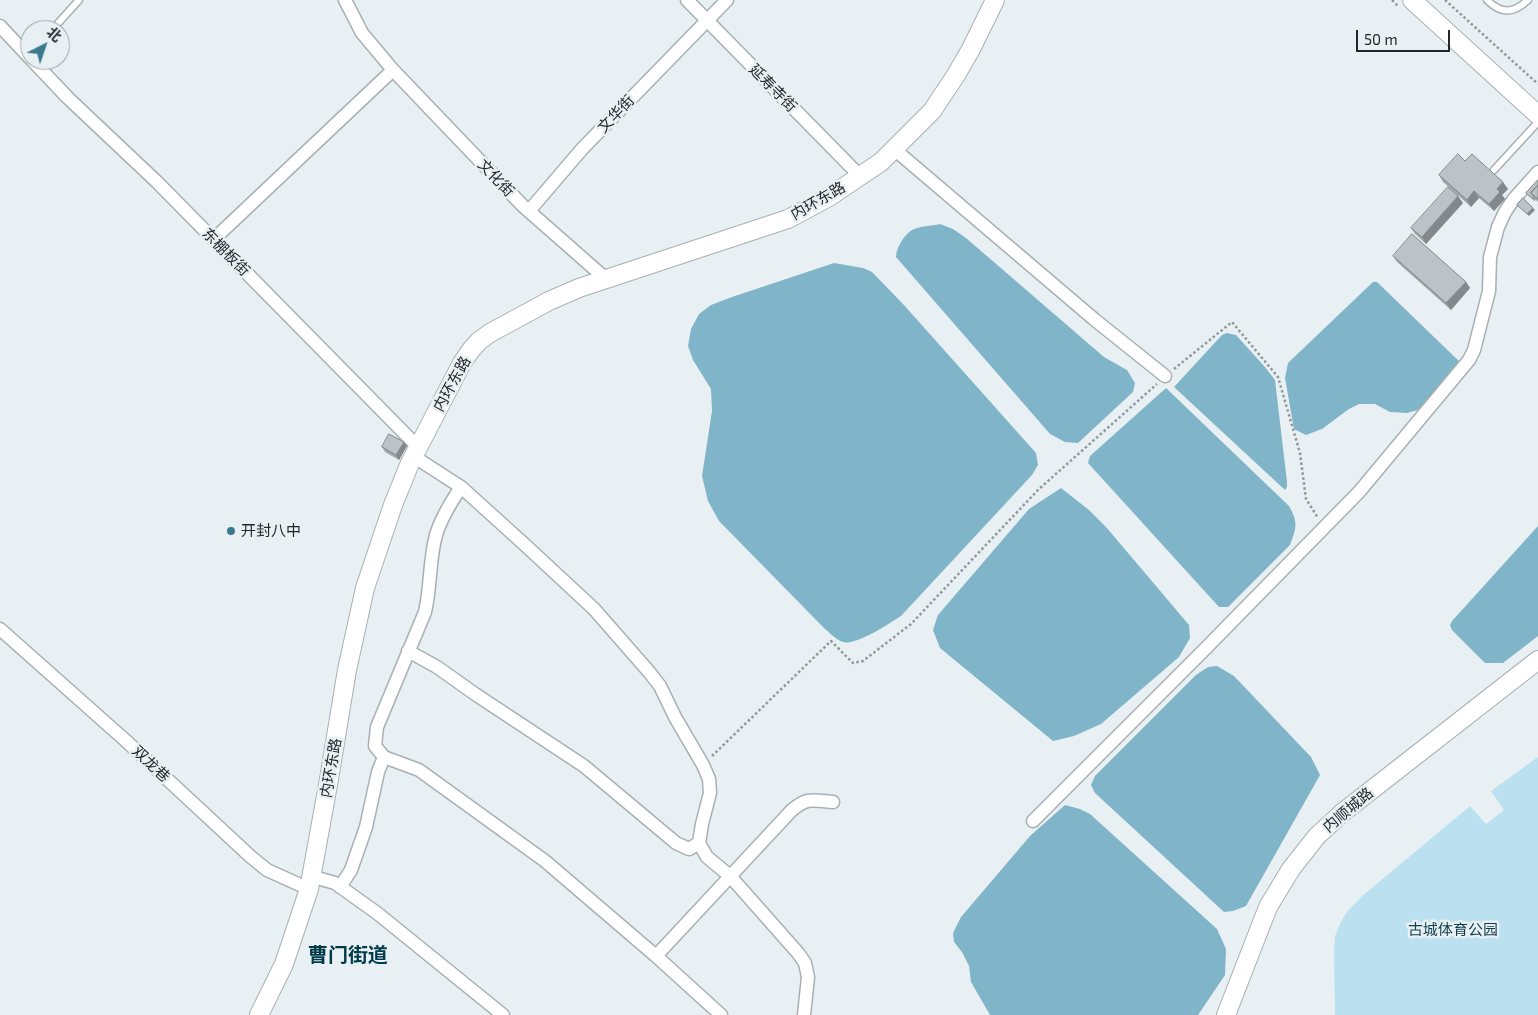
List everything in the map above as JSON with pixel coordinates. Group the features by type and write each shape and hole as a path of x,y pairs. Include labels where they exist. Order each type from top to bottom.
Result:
{"street":[{"name":"文化街","path":"346,0 362,33 393,70 529,211 606,279"},
{"name":"延寿寺街","path":"687,0 860,176"},
{"name":"文华街","path":"529,211 582,149 727,0"},
{"name":"内环东路","path":"259,1015 284,964 310,882 347,670 365,588 392,505 416,451 471,350 490,333 549,301 579,288 788,219 829,197 881,162 932,111 971,49 995,0"},
{"path":"1412,0 1537,111"},
{"path":"1427,0 1537,111"},
{"name":"东棚板街","path":"0,26 20,47"},
{"name":"东棚板街","path":"42,70 68,98 157,182 214,240 416,451 461,487 594,609 623,641 660,686 674,717 703,765 709,779 710,793 699,843"},
{"path":"214,240 393,70"},
{"path":"894,149 1095,320 1165,376"},
{"path":"1033,821 1325,528 1359,492 1469,360 1474,350 1489,291 1490,257 1498,227 1513,200 1538,172"},
{"path":"461,487 441,522 436,536 429,596 377,726 375,746 384,757 419,770 544,861 656,956 721,1015"},
{"name":"双龙巷","path":"0,629 267,870 310,882 336,883 377,913 503,1015"},
{"path":"408,651 436,667 584,766 676,843 689,849 699,843 707,856 730,876 805,963 808,977 804,1015"},
{"name":"内顺城路","path":"1226,1015 1268,907 1291,869 1317,836 1342,813 1538,660"},
{"path":"340,887 351,870 366,827 378,772 384,757"},
{"path":"656,956 791,811 802,802 816,800 833,802"}],"lane":[{"path":"61,20 79,0"},
{"path":"1487,0 1496,8 1508,11 1514,10 1528,0"},
{"path":"1494,170 1537,111"}],"path":[{"path":"1445,0 1538,84"},
{"path":"703,765 831,641 853,663 863,661 911,624 1039,489 1165,376 1232,322 1278,376 1300,453 1306,499 1325,528"}],"green space":[{"name":"古城体育公园","path":"1538,757 1538,1015 1335,1015 1335,936 1346,913 1362,896 1470,806 1486,824 1504,810 1491,791"}],"shaded area":[{"path":"940,224 953,229 966,238 1104,357 1127,370 1135,383 1133,392 1078,443 1065,442 1050,434 896,257 903,238 909,232 918,228"},
{"path":"834,263 863,268 872,272 1036,453 1038,465 1032,475 901,616 873,633 856,641 849,642 838,640 824,628 719,521 708,501 702,476 712,411 711,389 693,360 688,346 691,329 699,314 711,305"},
{"path":"1373,282 1377,282 1462,364 1418,410 1407,413 1390,412 1375,404 1359,404 1322,429 1306,435 1294,429 1285,378 1288,363"},
{"path":"1227,333 1236,335 1275,380 1287,482 1285,490 1174,387 1222,335"},
{"path":"1166,388 1289,506 1294,516 1296,525 1290,545 1228,607 1219,607 1088,463 1090,456"},
{"path":"1061,488 1089,510 1106,527 1189,625 1190,638 1179,657 1101,724 1074,736 1053,741 940,648 933,630 938,615 1029,509"},
{"path":"1538,526 1538,636 1503,663 1485,663 1452,630 1450,625"},
{"path":"1217,666 1234,676 1311,757 1320,775 1246,906 1224,912 1095,793 1091,785 1095,776 1196,675 1208,667"},
{"path":"1065,805 1090,814 1217,929 1226,949 1225,975 1198,1015 990,1015 971,982 969,966 954,942 953,933 961,917 1030,836"}],"building":[{"path":"1458,154 1465,161 1472,154 1503,182 1497,189 1500,192 1489,204 1474,191 1467,200 1439,175"},
{"path":"1538,180 1538,185 1531,193 1534,197 1533,199 1526,193"},
{"path":"1538,185 1538,199 1531,193"},
{"path":"1448,187 1458,196 1422,237 1411,228"},
{"path":"1523,198 1533,208 1527,214 1517,205"},
{"path":"1412,234 1466,282 1446,303 1393,256"},
{"path":"389,434 404,442 396,455 382,447"}],"place":[{"name":"开封八中","path":"231,531"}],"district":[{"name":"曹门街道","path":"348,955"}]}
